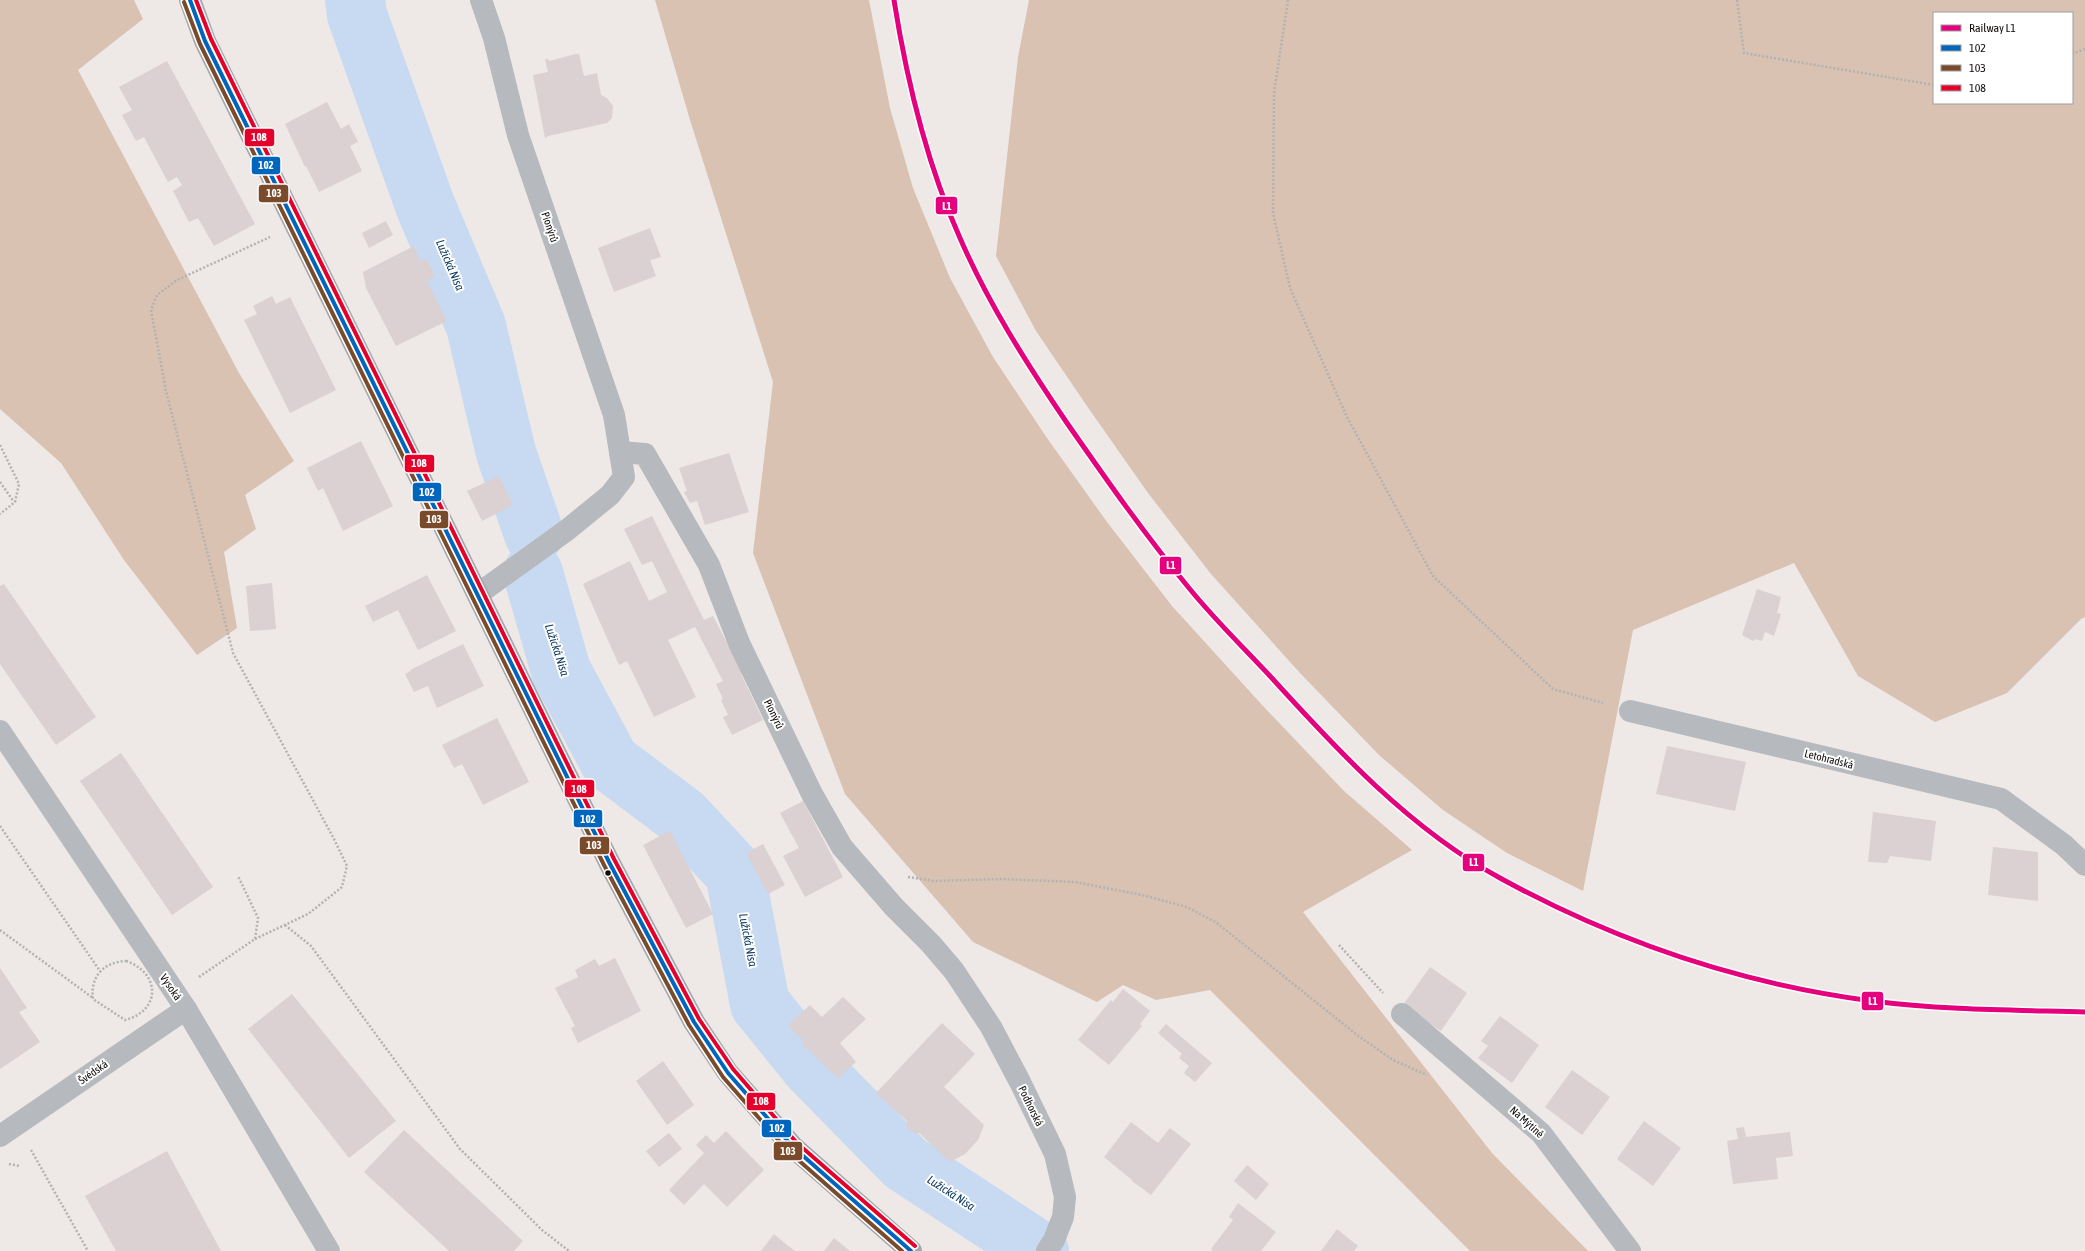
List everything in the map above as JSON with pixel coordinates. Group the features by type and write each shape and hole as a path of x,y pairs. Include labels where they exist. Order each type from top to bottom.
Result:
{"main road":[{"path":"190,0 205,41 609,862 694,1022 728,1073 793,1147 911,1251"}],"street":[{"name":"Pionýrů","path":"478,594 567,530 610,495 624,477 614,415 518,135 494,38 481,0"},
{"name":"Pionýrů","path":"620,452 645,454 709,565 740,643 812,794 842,847 894,907 931,944 954,971"},
{"name":"Letohradská","path":"1630,711 2001,799 2064,845 2085,865"},
{"name":"Vysoká","path":"0,731 181,1001 329,1251"},
{"name":"Podhorská","path":"954,971 990,1027 1055,1154 1065,1197 1063,1217 1051,1245"},
{"name":"Švédská","path":"8,1130 143,1037 181,1001"},
{"name":"Na Mýtině","path":"1402,1014 1541,1133 1630,1251"}],"path":[{"path":"1288,0 1274,94 1273,213 1290,288 1346,414 1433,576 1554,689 1630,711"},
{"path":"1737,0 1744,52 1933,85"},
{"path":"2073,54 2085,49"},
{"path":"181,1001 256,939 308,914 342,887 347,866 331,832 233,653 168,398 151,310 157,295 177,280 271,237"},
{"path":"0,446 19,484 15,502 0,514"},
{"path":"0,482 15,502"},
{"path":"0,826 100,971"},
{"path":"238,876 258,918 256,939"},
{"path":"904,876 934,881 1002,879 1075,882 1142,894 1187,907 1217,923 1357,1035 1393,1060 1434,1078"},
{"path":"285,925 311,946 460,1149 542,1230 569,1251"},
{"path":"0,930 93,999 124,1020 143,1037"},
{"path":"1339,945 1402,1014"},
{"path":"93,999 93,984 100,971 107,965 126,961 143,970 148,977 151,986 151,996 148,1005 142,1013 124,1020"},
{"path":"8,1130 88,1251"}],"shaded area":[{"path":"0,0 134,0 143,19 78,70 239,373 294,461 245,495 256,529 224,552 237,628 197,655 124,560 61,463 0,409"},
{"path":"655,0 869,0 890,108 913,188 950,278 993,357 1047,438 1107,522 1172,606 1263,706 1344,791 1412,850 1303,912 1492,1153 1588,1251 1470,1251 1210,990 1156,1000 1123,985 1097,1002 973,942 845,794 753,553 773,382 690,120"},
{"path":"1029,0 2085,0 2085,617 2081,619 2007,693 1935,722 1858,676 1794,563 1633,630 1583,891 1507,853 1443,810 1379,755 1300,673 1211,574 1148,493 1036,331 996,256 1018,57"}],"building":[{"path":"579,54 584,76 597,73 601,95 607,98 613,106 612,118 607,123 548,136 545,138 533,75 548,72 545,59 548,59 549,61"},
{"path":"167,61 255,224 214,246 198,218 189,222 173,191 182,185 177,177 168,182 144,137 136,141 122,115 132,110 119,87"},
{"path":"327,102 341,129 349,124 358,142 350,146 362,171 319,192 306,166 305,167 285,124"},
{"path":"386,221 393,235 369,248 362,233"},
{"path":"650,228 661,257 650,260 656,276 614,292 598,248"},
{"path":"414,246 420,261 426,258 435,277 427,281 447,321 396,346 366,288 363,272"},
{"path":"272,296 276,304 290,297 336,390 290,413 244,320 257,314 253,306"},
{"path":"361,441 393,506 343,531 323,488 318,491 307,468"},
{"path":"729,453 749,512 705,525 697,501 690,503 684,492 687,491 679,468"},
{"path":"499,476 513,505 482,521 467,491"},
{"path":"652,516 704,620 713,616 743,674 741,674 763,720 732,735 723,717 728,715 716,684 723,681 695,627 668,640 696,697 654,717 627,661 619,665 583,584 630,561 649,601 667,592 652,561 642,565 624,529"},
{"path":"427,575 456,631 418,650 398,610 373,622 365,606"},
{"path":"272,583 276,629 250,631 246,586"},
{"path":"4,584 96,717 56,745 0,664 0,586"},
{"path":"1757,589 1781,597 1777,613 1781,614 1774,636 1765,632 1762,641 1756,639 1753,641 1742,635"},
{"path":"463,644 484,686 437,708 428,686 414,692 405,674 411,671 410,670"},
{"path":"497,718 529,782 483,805 462,764 454,768 442,745"},
{"path":"1667,746 1746,762 1735,811 1656,794"},
{"path":"121,753 213,887 172,915 80,781"},
{"path":"803,801 843,877 805,897 783,856 799,848 780,813"},
{"path":"1873,812 1936,821 1931,861 1890,856 1887,863 1868,862"},
{"path":"670,831 713,914 686,928 643,845"},
{"path":"763,844 785,885 768,894 746,853"},
{"path":"1993,847 2038,852 2038,901 1988,895"},
{"path":"615,958 641,1011 578,1043 571,1028 575,1026 555,988 578,977 575,970 595,959 599,966"},
{"path":"1430,967 1467,993 1441,1031 1403,1005"},
{"path":"0,968 27,1008 19,1012 40,1042 0,1069"},
{"path":"1123,989 1150,1011 1140,1024 1142,1026 1109,1065 1078,1040 1111,1000 1113,1002"},
{"path":"292,994 396,1121 349,1158 248,1029"},
{"path":"843,997 866,1019 840,1043 856,1062 838,1078 802,1044 804,1042 788,1025 810,1005 822,1017"},
{"path":"1500,1016 1539,1045 1512,1083 1478,1058 1488,1046 1481,1041"},
{"path":"942,1023 975,1054 944,1087 984,1125 978,1140 965,1154 950,1162 919,1133 915,1134 906,1126 907,1121 876,1093"},
{"path":"1166,1024 1212,1063 1195,1082 1184,1073 1189,1066 1179,1058 1182,1054 1158,1033"},
{"path":"663,1061 694,1105 667,1125 636,1081"},
{"path":"1572,1070 1610,1097 1582,1135 1545,1107"},
{"path":"1644,1121 1681,1148 1653,1186 1617,1159"},
{"path":"1131,1122 1158,1143 1170,1128 1191,1144 1151,1195 1104,1157"},
{"path":"1744,1127 1746,1137 1790,1132 1793,1156 1776,1158 1778,1179 1733,1184 1727,1141 1738,1139 1736,1128"},
{"path":"404,1130 523,1241 514,1251 449,1251 364,1172"},
{"path":"726,1131 764,1170 727,1207 704,1184 684,1205 669,1190 704,1153 696,1145 706,1135 714,1143"},
{"path":"669,1133 682,1149 659,1167 646,1151"},
{"path":"167,1151 221,1251 116,1251 85,1196"},
{"path":"1247,1165 1269,1184 1256,1200 1234,1181"},
{"path":"1238,1203 1276,1232 1261,1251 1213,1251 1211,1249 1233,1220 1229,1217"},
{"path":"1337,1229 1358,1246 1354,1251 1321,1251"},
{"path":"774,1234 787,1245 795,1251 761,1251"},
{"path":"834,1238 850,1251 824,1251"}],"waterway":[{"name":"Lužická Nisa","path":"355,0 357,15 425,205 476,326 506,453 534,534"},
{"name":"Lužická Nisa","path":"533,573 561,671 610,762 682,816 735,873 760,1004 811,1067 905,1163 1039,1251"}],"rail line":[{"name":"L1","path":"894,0 905,61 919,121 937,180 971,262 996,310 1023,356 1067,423 1141,527 1218,622 1349,760 1406,812 1467,858 1500,878 1544,901 1634,940 1680,957 1727,971 1823,993 1898,1004 1951,1008 2085,1012"}],"transit line":[{"name":"102","path":"190,0 205,41 609,862 694,1022 728,1073 793,1147 911,1251"},
{"name":"108","path":"196,0 211,39 614,859 699,1019 733,1069 797,1143 915,1246"},
{"name":"103","path":"184,2 200,44 604,865 689,1025 723,1077 788,1151 902,1251"}]}
